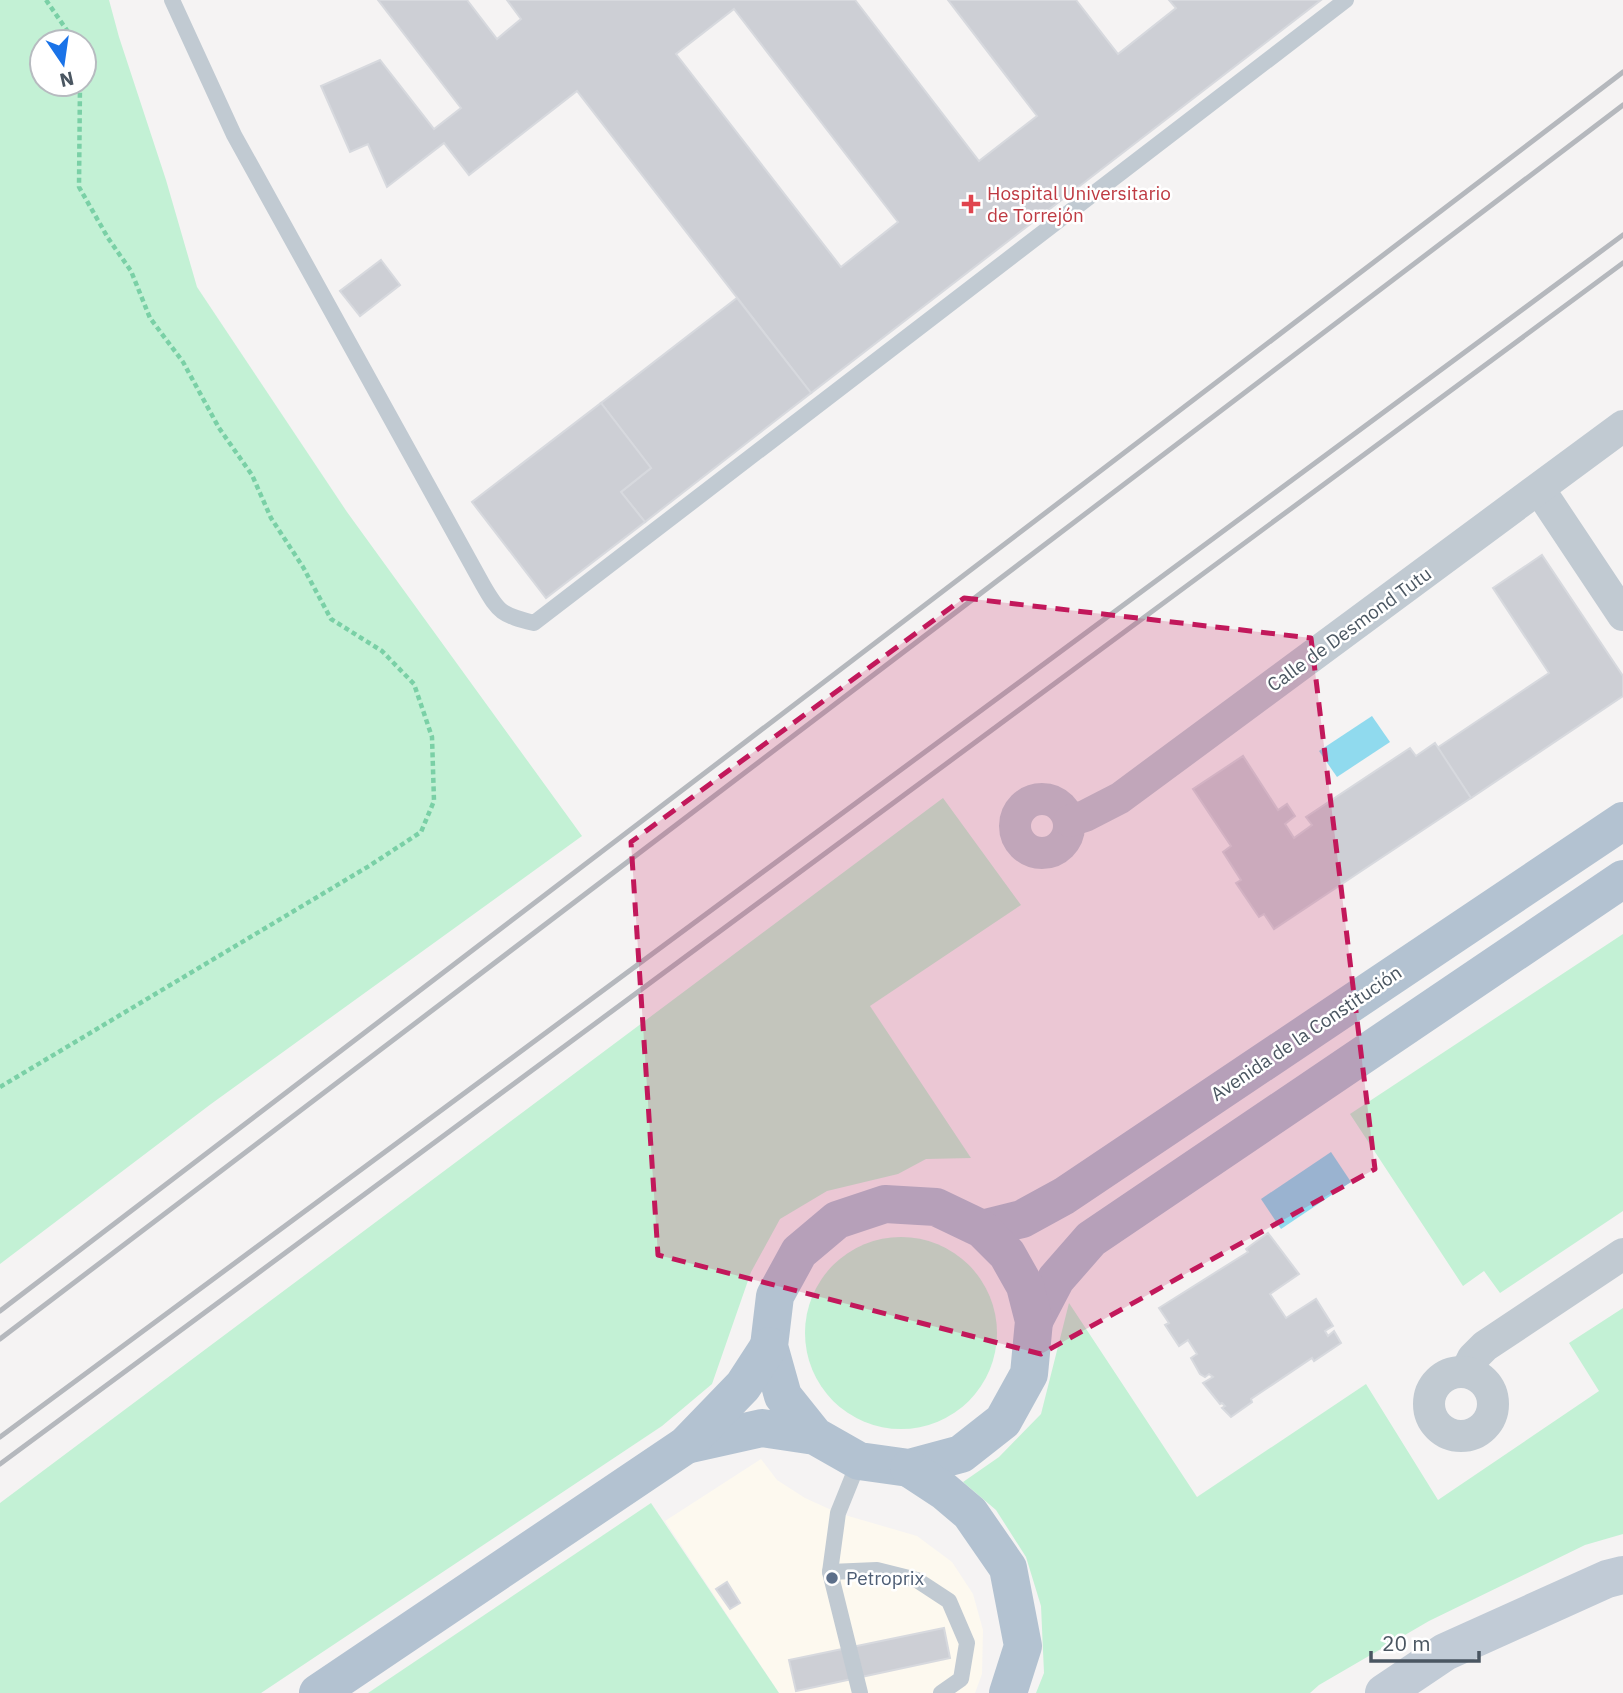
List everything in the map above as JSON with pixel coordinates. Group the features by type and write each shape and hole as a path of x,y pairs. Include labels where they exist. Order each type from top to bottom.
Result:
{"main road":[{"name":"Avenida de la Constitución","path":"982,1229 1022,1219 1064,1196 1623,821"},
{"path":"1034,1321 1056,1279 1091,1238 1623,879"},
{"path":"686,1445 762,1428 815,1436 859,1461 909,1468 961,1454 1003,1421 1029,1374 1034,1321 1025,1286 1019,1275 1007,1254 982,1229 936,1207 886,1204 838,1220 799,1252 775,1296 769,1346 783,1396 815,1436"},
{"path":"318,1693 686,1445 743,1386 769,1346"},
{"path":"909,1468 944,1491 970,1513 1008,1568 1023,1646 1008,1693"}],"street":[{"name":"Calle de Desmond Tutu","path":"1069,821 1120,798 1623,426"},
{"path":"1539,489 1623,615"},
{"path":"1466,1372 1473,1358 1485,1346 1623,1254"},
{"path":"1384,1693 1445,1651 1607,1579 1623,1575"}],"lane":[{"path":"172,0 234,135 483,585 498,610 513,618 534,623 1346,0"},
{"path":"859,1461 838,1513 830,1572 860,1693"},
{"path":"830,1572 877,1570 917,1580 949,1601 967,1643 961,1679 941,1693"}],"path":[{"path":"46,0 65,28"},
{"path":"0,1087 369,866 421,832 434,801 432,737 414,684 382,651 331,619 303,567 271,517 252,475 219,428 183,362 150,318 131,271 108,238 79,187 80,98"}],"highlighted area":[{"path":"964,598 1311,638 1375,1169 1041,1354 658,1255 631,842"}],"shaded area":[{"name":"Petroprix","path":"761,1459 777,1480 805,1498 838,1513 917,1536 952,1562 973,1594 983,1630 982,1674 975,1693 779,1693 665,1521"}],"green space":[{"path":"0,0 109,0 197,287 347,512 582,836 211,1104 0,1264"},
{"path":"943,798 1021,905 870,1006 971,1158 926,1159 898,1174 827,1191 780,1219 751,1272 712,1384 662,1426 261,1693 0,1693 0,1503"},
{"path":"1623,934 1623,1211 1500,1293 1484,1271 1463,1286 1350,1114"},
{"path":"901,1237 938,1245 969,1265 989,1296 997,1333 989,1370 969,1401 938,1421 901,1429 864,1421 833,1401 813,1370 805,1333 813,1296 833,1265 864,1245"},
{"path":"1069,1303 1197,1497 1366,1384 1438,1500 1599,1391 1569,1343 1623,1308 1623,1534 1585,1545 1429,1621 1319,1685 1310,1693 1036,1693 1044,1673 1041,1606 1026,1557 996,1510 963,1482 999,1457 1041,1414"},
{"path":"651,1503 779,1693 368,1693"}],"water":[{"path":"1372,716 1390,742 1337,777 1319,751"},
{"path":"1331,1152 1351,1182 1281,1229 1261,1199"}],"building":[{"name":"Hospital Universitario de Torrejón","path":"378,0 467,0 497,39 521,19 507,0 855,0 979,161 1037,116 948,0 1076,0 1118,54 1176,8 1169,0 1321,0 811,393 577,91 469,175 444,143 387,187 368,144 350,152 321,86 380,60 434,129 461,108","holes":["734,9 898,222 841,267 676,54"]},
{"path":"381,260 400,285 360,316 340,291"},
{"path":"737,298 811,393 645,522 621,492 651,468 601,403"},
{"path":"601,403 651,468 621,492 645,522 546,598 472,502"},
{"path":"1542,555 1623,676 1623,696 1471,798 1437,748 1549,673 1493,588"},
{"path":"1435,743 1471,798 1274,929 1264,914 1259,917 1236,883 1241,880 1223,852 1231,846 1193,789 1243,756 1278,810 1287,804 1295,816 1285,824 1294,838 1312,825 1306,817 1410,748 1416,756"},
{"path":"1268,1233 1299,1274 1270,1294 1286,1318 1316,1299 1333,1326 1325,1331 1328,1336 1334,1331 1341,1343 1314,1361 1312,1358 1251,1399 1252,1402 1231,1417 1222,1408 1225,1406 1220,1404 1203,1383 1213,1377 1200,1374 1191,1358 1197,1354 1188,1340 1179,1346 1165,1325 1169,1323 1159,1308 1248,1252 1246,1249"},
{"path":"727,1582 740,1603 730,1609 716,1589"},
{"path":"944,1628 950,1658 796,1691 789,1660"}],"railway":[{"path":"0,1311 1623,72"},
{"path":"0,1339 1623,105"},
{"path":"0,1437 1623,235"},
{"path":"0,1464 1623,263"}],"place":[{"name":"Hospital Universitario de Torrejón","path":"971,204"},
{"name":"Petroprix","path":"832,1578"}]}
